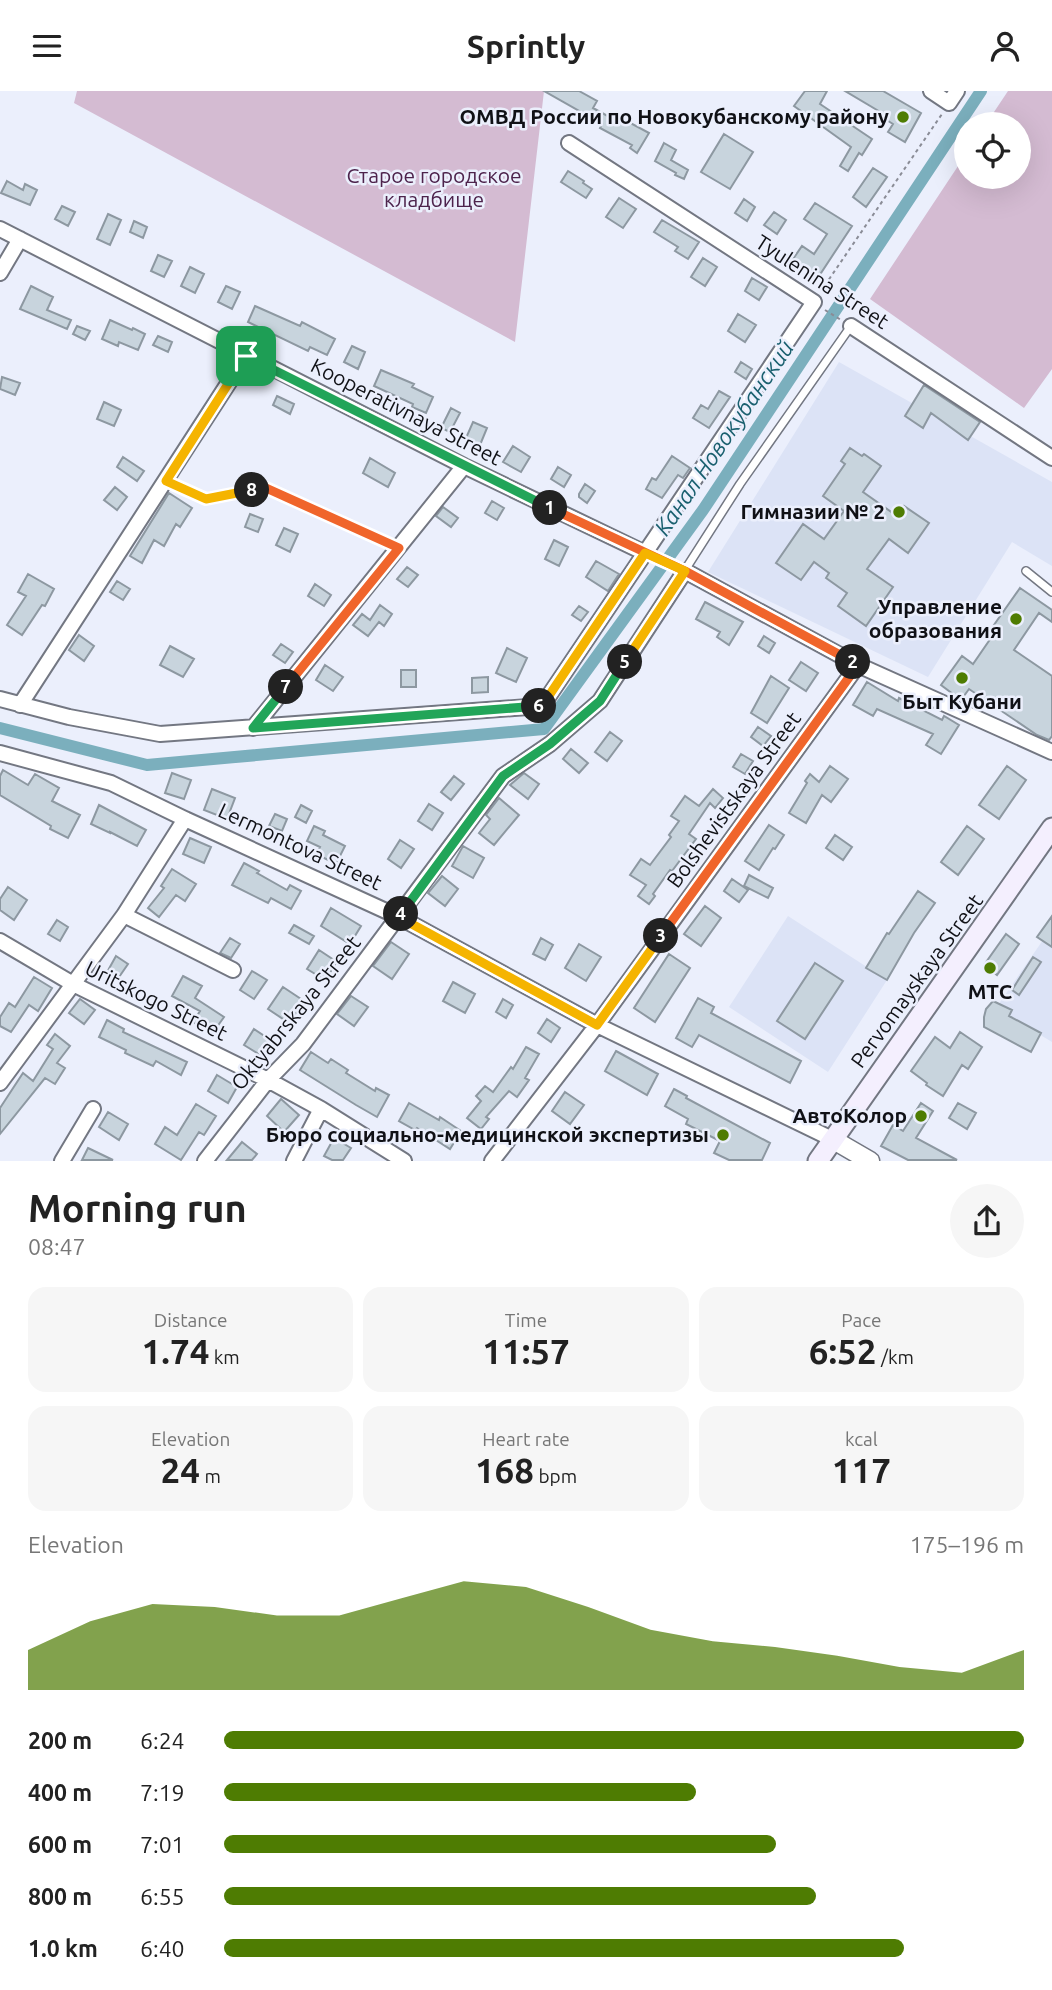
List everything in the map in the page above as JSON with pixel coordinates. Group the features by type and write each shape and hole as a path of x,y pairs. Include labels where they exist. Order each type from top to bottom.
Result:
{"main road":[{"name":"Pervomayskaya Street","path":"818,1160 1052,828"}],"street":[{"path":"931,91 953,97"},
{"name":"Tyulenina Street","path":"569,143 814,302"},
{"name":"Kooperativnaya Street","path":"0,229 464,466 645,553"},
{"path":"0,273 20,239"},
{"path":"0,699 69,717 160,734 542,706 814,302"},
{"name":"Tyulenina Street","path":"851,326 1052,458"},
{"path":"20,705 246,356"},
{"path":"253,728 464,466"},
{"path":"685,571 858,665 1052,752"},
{"name":"Oktyabrskaya Street","path":"205,1160 268,1080 303,1044 503,776 550,744 600,701 685,571"},
{"name":"Bolshevistskaya Street","path":"492,1160 597,1025 858,665"},
{"name":"Lermontova Street","path":"0,754 111,783 399,917 597,1025 870,1160"},
{"path":"0,1083 124,915 185,819"},
{"path":"124,915 233,970"},
{"name":"Uritskogo Street","path":"0,941 73,984 268,1080 404,1160"},
{"path":"62,1160 93,1109"},
{"path":"295,1160 321,1109"}],"lane":[{"path":"685,571 740,484 851,326"},
{"path":"166,481 206,499 266,488 399,548"},
{"path":"1026,571 1052,592"}],"path":[{"path":"814,302 953,97"},
{"name":"Tyulenina Street","path":"814,302 851,326"},
{"path":"645,553 685,571"}],"shaded area":[{"name":"Гимназии № 2","path":"839,362 1052,482 1052,566 1012,542 928,677 708,572"},
{"path":"788,916 887,980 828,1072 729,1007"},
{"path":"1052,927 1052,1042 996,1008"}],"green space":[{"name":"Старое городское кладбище","path":"77,91 544,91 515,342 74,103"},
{"path":"1008,91 1052,91 1052,369 1024,408 870,299 954,172 954,189 1031,189 1031,112 994,112"}],"building":[{"path":"544,91 579,91 597,101 593,108 622,124 625,120 649,133 637,153 630,148 632,145 600,128 602,124"},
{"path":"805,91 827,91 820,104 872,139 848,171 840,166 851,147 794,106"},
{"name":"ОМВД России по Новокубанскому району","path":"845,91 883,91 921,113 905,142 888,132 893,124 885,119 887,116"},
{"path":"724,134 753,152 730,189 701,172"},
{"path":"664,143 676,150 671,160 688,170 684,179 655,161"},
{"path":"873,168 887,177 866,207 853,197"},
{"path":"568,171 592,189 586,198 561,182"},
{"path":"7,181 23,190 25,184 37,190 30,205 1,193"},
{"path":"619,198 636,209 623,228 606,217"},
{"path":"744,199 755,207 747,221 735,213"},
{"path":"815,203 852,226 819,276 793,259 802,246 814,254 827,234 804,219"},
{"path":"62,206 75,212 68,226 55,219"},
{"path":"774,212 786,220 777,234 764,225"},
{"path":"108,214 121,220 110,245 97,239"},
{"path":"662,220 699,242 688,259 675,251 678,247 654,232"},
{"path":"134,221 147,227 143,238 130,232"},
{"path":"158,255 172,261 164,277 151,271"},
{"path":"703,258 717,267 705,286 691,277"},
{"path":"190,267 204,274 195,293 181,286"},
{"path":"752,278 767,287 759,300 745,291"},
{"path":"31,286 53,297 47,310 71,320 67,329 20,309"},
{"path":"226,286 240,292 232,309 218,302"},
{"path":"255,306 300,326 302,322 335,339 327,355 310,347 308,351 248,322"},
{"path":"738,314 756,325 745,342 728,331"},
{"path":"110,320 145,334 138,350 102,339"},
{"path":"77,326 90,331 85,340 73,334"},
{"path":"158,336 172,342 168,352 153,345"},
{"path":"352,346 365,352 358,369 344,362"},
{"path":"741,362 752,369 746,379 735,372"},
{"path":"381,370 414,384 412,387 433,397 426,413 374,386"},
{"path":"2,377 20,383 15,395 0,389"},
{"path":"924,385 980,422 968,440 931,413 923,428 905,416"},
{"path":"719,391 730,397 709,428 693,418 701,405 708,409"},
{"path":"277,396 294,404 290,414 273,405"},
{"path":"104,402 121,410 114,426 97,419"},
{"path":"451,408 460,413 450,432 441,428"},
{"path":"473,422 487,428 480,445 466,438"},
{"path":"513,446 530,457 521,472 503,462"},
{"path":"850,448 881,466 863,492 897,516 904,506 929,523 908,553 889,539 867,569 893,587 866,626 838,606 847,593 826,578 829,573 814,562 801,580 776,563 803,524 824,539 844,511 823,496 845,464 841,461"},
{"path":"672,456 690,468 683,478 678,475 662,498 646,489 652,478 656,480"},
{"path":"123,457 144,471 137,481 117,467"},
{"path":"370,458 395,473 388,487 363,473"},
{"path":"558,467 571,475 564,487 551,479"},
{"path":"585,484 595,491 587,503 579,497"},
{"path":"115,487 127,497 117,510 104,500"},
{"path":"169,493 192,508 180,527 176,524 164,546 154,540 142,563 130,556"},
{"path":"492,501 504,508 497,520 485,513"},
{"path":"443,507 458,518 451,527 436,516"},
{"path":"250,514 263,519 258,532 245,527"},
{"path":"284,528 298,534 290,552 276,545"},
{"path":"554,540 568,547 559,566 545,559"},
{"path":"596,561 619,574 608,591 586,577"},
{"path":"407,567 418,575 408,587 397,579"},
{"path":"28,574 54,589 45,606 42,605 22,635 7,625 26,596 18,592"},
{"path":"117,581 130,589 123,600 110,592"},
{"path":"315,584 331,595 324,606 308,596"},
{"path":"1020,588 1052,610 1052,622 1039,613 1014,650 1052,676 1052,736 1049,740 1037,735 969,689 961,700 941,685 962,656 973,664 993,635 989,632"},
{"path":"705,602 743,622 729,645 717,637 720,632 696,619"},
{"path":"380,605 392,614 384,626 379,622 368,636 353,625 362,614 370,620"},
{"path":"579,606 588,612 581,621 572,615"},
{"path":"79,635 94,646 84,661 69,650"},
{"path":"764,636 775,643 769,653 758,646"},
{"path":"281,644 293,652 285,663 273,655"},
{"path":"170,646 194,659 183,677 160,665"},
{"path":"507,648 527,658 516,682 496,673"},
{"path":"801,662 818,673 806,691 789,680"},
{"path":"325,665 343,677 333,691 316,680"},
{"path":"401,670 416,670 416,687 401,687"},
{"path":"771,676 789,688 767,723 751,713"},
{"path":"488,677 488,692 472,693 472,678"},
{"path":"867,682 898,701 899,698 942,720 944,716 959,725 941,754 926,745 933,734 877,709 873,716 853,705"},
{"path":"758,727 771,736 763,746 751,737"},
{"path":"610,732 622,741 607,761 595,752"},
{"path":"571,749 588,763 579,773 563,759"},
{"path":"741,754 753,761 745,774 733,767"},
{"path":"830,766 848,779 831,802 822,795 806,823 789,813 810,774 819,782"},
{"path":"1007,766 1026,780 999,819 979,805"},
{"path":"3,770 28,785 35,774 59,788 52,801 80,815 68,838 0,795 0,776"},
{"path":"172,773 191,780 184,799 165,793"},
{"path":"524,773 539,784 528,799 510,785"},
{"path":"454,776 464,784 451,800 441,792"},
{"path":"212,789 235,798 227,819 204,810"},
{"path":"713,789 723,798 715,808 710,803 689,834 696,839 672,871 670,870 649,904 638,896 646,885 630,875 641,859 650,865 671,837 669,835 679,821 671,816 685,796 699,806"},
{"path":"499,798 519,815 494,845 479,833 490,819 486,815"},
{"path":"429,804 443,813 432,830 418,821"},
{"path":"99,805 146,830 137,846 91,824"},
{"path":"301,805 312,811 306,823 295,817"},
{"path":"275,814 287,819 282,831 269,826"},
{"path":"769,825 784,835 759,870 745,861"},
{"path":"314,826 325,831 323,835 345,846 336,864 316,854 320,847 307,841"},
{"path":"967,826 984,839 958,875 941,862"},
{"path":"835,835 852,847 843,860 826,848"},
{"path":"190,838 211,847 204,863 183,854"},
{"path":"400,840 414,849 401,868 388,859"},
{"path":"463,846 484,858 473,878 452,866"},
{"path":"244,863 287,890 290,885 301,891 291,909 271,898 268,903 232,885"},
{"path":"172,869 196,884 185,901 176,895 159,917 148,908 164,888 161,886"},
{"path":"749,875 773,888 768,898 744,886"},
{"path":"442,876 458,889 445,906 428,893"},
{"path":"732,879 748,890 739,902 724,891"},
{"path":"8,887 27,900 14,920 0,910 0,899"},
{"path":"918,891 935,903 887,980 866,968 887,933 889,934"},
{"path":"705,906 721,918 701,946 684,934"},
{"path":"331,908 361,926 350,944 321,926"},
{"path":"1052,916 1052,947 1037,937"},
{"path":"57,920 68,927 60,941 48,934"},
{"path":"294,925 314,936 309,944 289,933"},
{"path":"1006,934 1019,944 997,975 984,965"},
{"path":"230,938 240,944 231,958 220,953"},
{"path":"541,938 553,945 545,960 533,954"},
{"path":"391,942 409,954 392,979 373,966"},
{"path":"579,944 601,957 586,981 565,968"},
{"path":"319,950 337,962 325,980 307,969"},
{"path":"669,954 690,968 655,1022 634,1008"},
{"path":"116,956 128,964 117,980 106,974"},
{"path":"1033,957 1041,962 1019,995 1012,990"},
{"path":"815,963 843,981 805,1039 777,1021"},
{"path":"252,971 267,980 254,999 240,990"},
{"path":"183,976 202,986 195,998 224,1017 212,1034 193,1022 200,1011 172,996"},
{"path":"34,977 52,988 38,1011 29,1005 11,1032 0,1026 0,1017 9,1003 15,1007"},
{"path":"453,982 475,994 465,1013 443,1001"},
{"path":"283,987 304,1001 289,1023 268,1009"},
{"path":"351,996 368,1007 354,1026 337,1014"},
{"path":"698,998 714,1007 711,1013 801,1061 790,1083 699,1035 692,1047 676,1038"},
{"path":"80,999 95,1010 84,1024 69,1013"},
{"path":"503,999 513,1005 506,1018 496,1012"},
{"path":"993,1001 1012,1010 1009,1016 1041,1033 1031,1052 984,1027 986,1009"},
{"path":"547,1019 560,1028 551,1042 538,1033"},
{"path":"107,1020 124,1029 123,1032 187,1062 181,1075 156,1061 153,1066 99,1037"},
{"path":"254,1029 272,1041 262,1056 244,1045"},
{"path":"960,1032 982,1047 968,1069 962,1065 943,1096 911,1071 935,1037 950,1048"},
{"path":"55,1034 70,1046 57,1063 65,1068 55,1084 45,1078 0,1134 0,1108 23,1073 33,1081 53,1049 47,1045"},
{"path":"526,1047 539,1054 525,1078 529,1080 517,1097 509,1091 486,1117 489,1119 481,1129 467,1118 481,1101 476,1096 485,1086 493,1092 511,1067 513,1069"},
{"path":"616,1051 658,1074 647,1095 605,1071"},
{"path":"311,1052 328,1063 331,1059 348,1070 346,1073 375,1091 376,1088 389,1095 377,1117 300,1070"},
{"path":"217,1075 237,1087 228,1103 208,1091"},
{"path":"674,1089 770,1143 762,1160 729,1160 714,1153 720,1141 686,1124 688,1119 665,1106"},
{"path":"565,1092 584,1105 570,1124 552,1111"},
{"path":"281,1099 299,1115 284,1132 267,1116"},
{"path":"409,1103 439,1120 440,1117 461,1131 450,1149 417,1128 415,1130 399,1121"},
{"path":"921,1103 933,1111 916,1138 957,1160 908,1160 881,1146 893,1125 903,1131"},
{"path":"958,1103 976,1113 967,1129 949,1118"},
{"path":"196,1104 216,1116 204,1135 199,1132 181,1160 155,1144 165,1127 177,1135"},
{"path":"108,1112 128,1124 119,1140 99,1127"},
{"path":"334,1138 351,1148 343,1160 332,1160 324,1156"},
{"path":"242,1142 257,1154 252,1160 227,1160"},
{"path":"88,1148 113,1160 82,1160"}],"waterway":[{"name":"Канал Новокубанский","path":"0,728 147,765 544,729 703,510 981,91"}],"place":[{"name":"ОМВД России по Новокубанскому району","path":"903,117"},
{"name":"Гимназии № 2","path":"899,512"},
{"name":"Управление образования","path":"1016,619"},
{"name":"Быт Кубани","path":"962,678"},
{"name":"МТС","path":"990,968"},
{"name":"АвтоКолор","path":"921,1116"},
{"name":"Бюро социально-медицинской экспертизы","path":"723,1135"}],"route":[{"path":"246,356 166,481 206,499 266,488 399,548 253,728 542,706 645,553 685,571 600,701 550,744 503,776 399,917 597,1025 858,665 685,571 464,466 246,356"}]}
